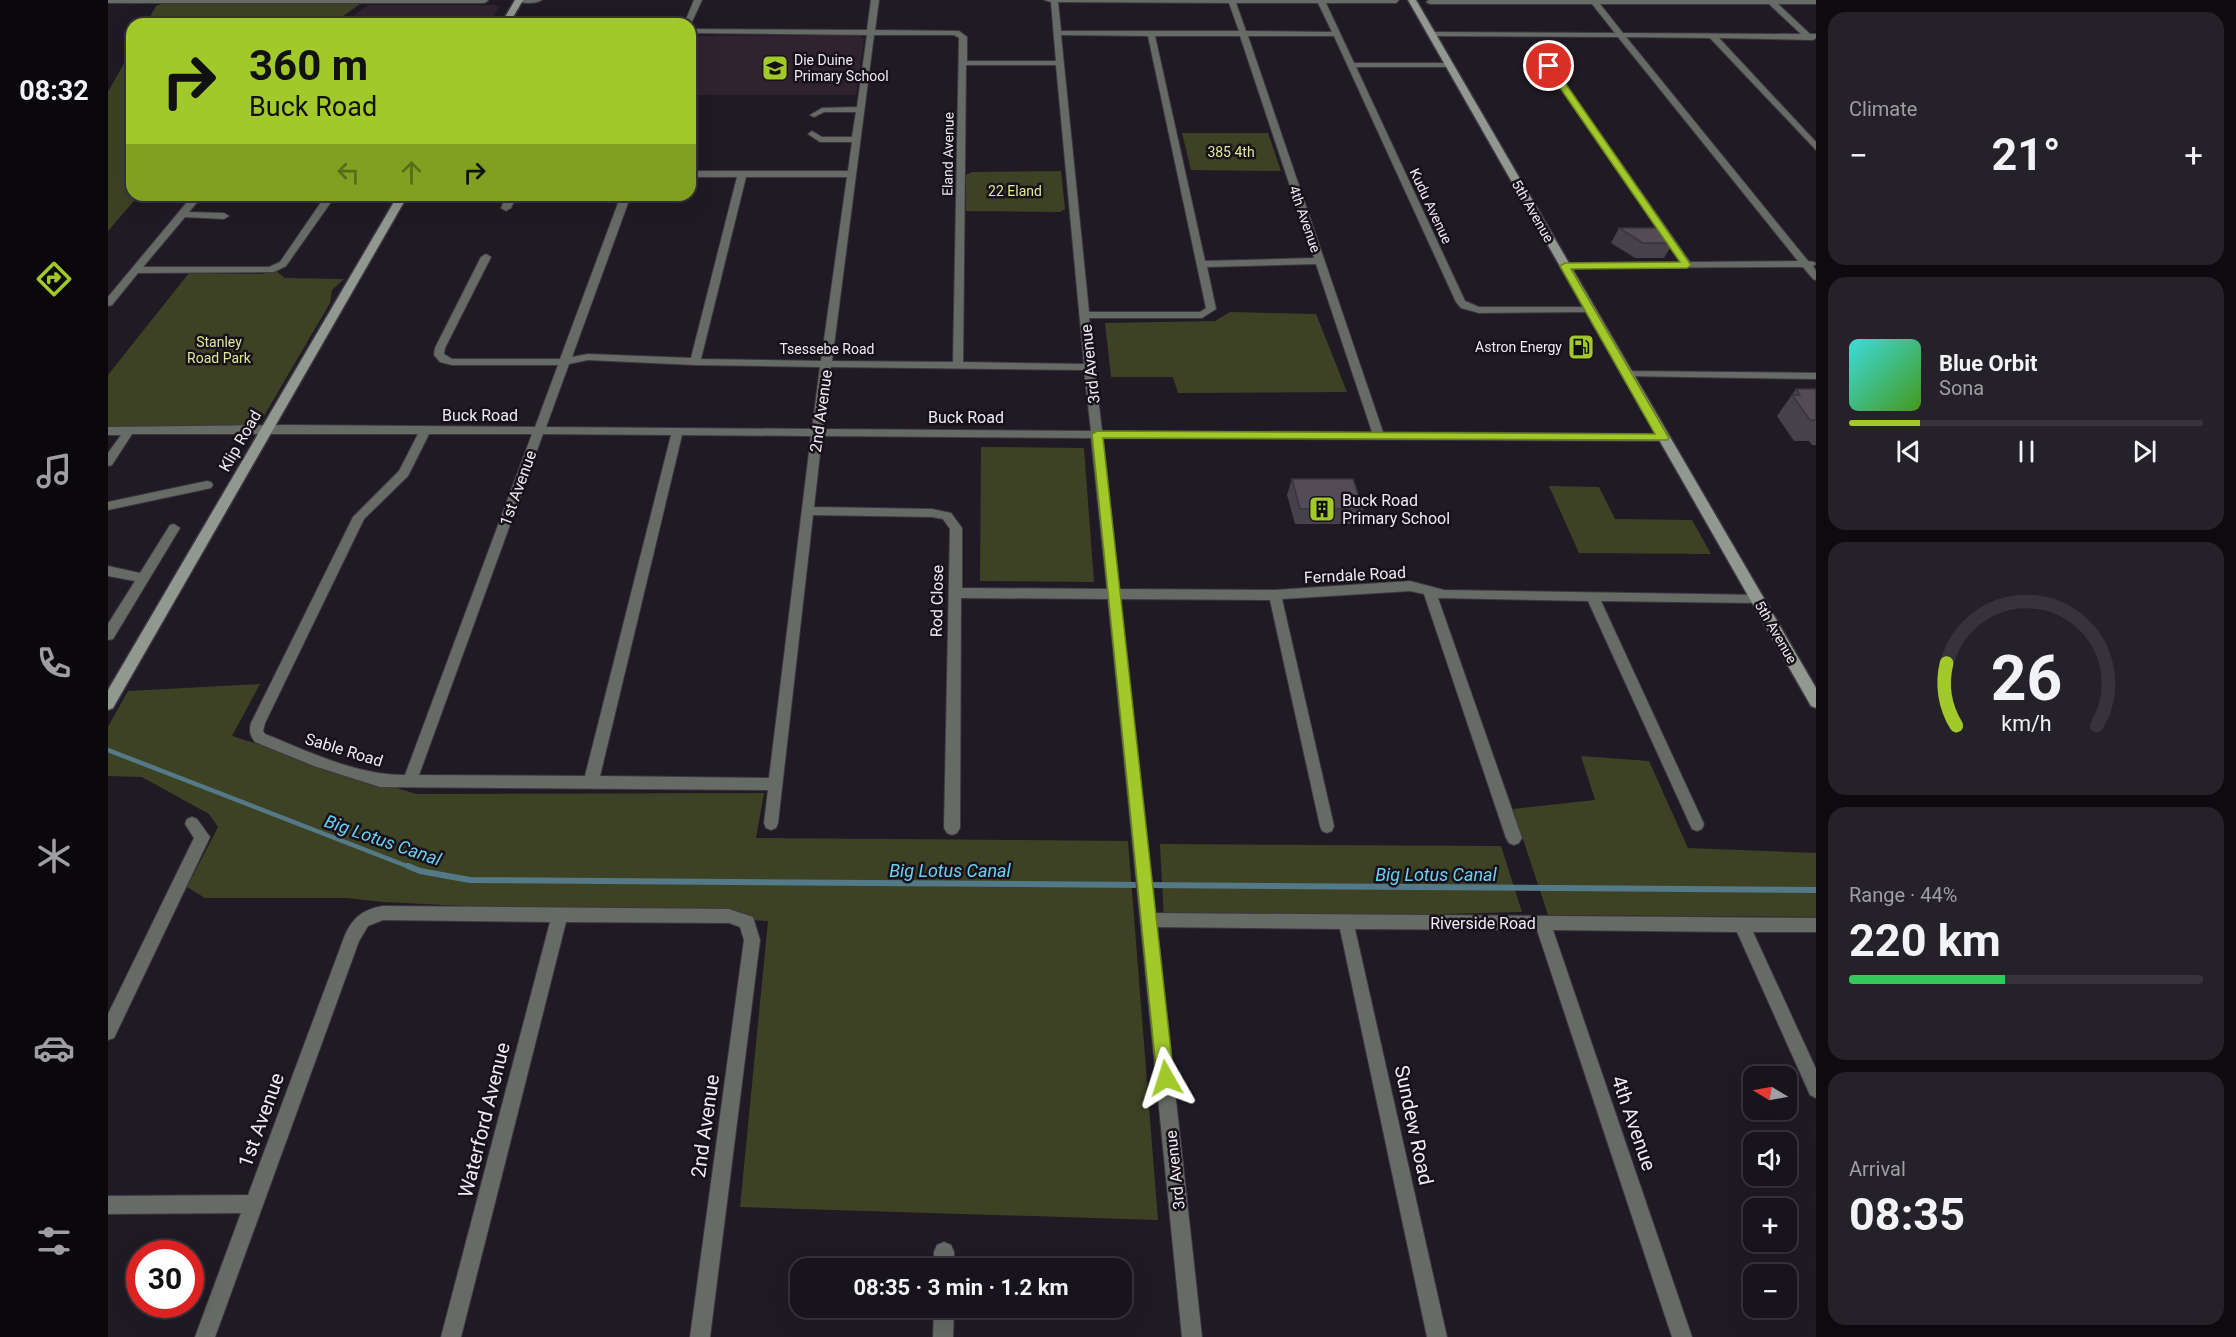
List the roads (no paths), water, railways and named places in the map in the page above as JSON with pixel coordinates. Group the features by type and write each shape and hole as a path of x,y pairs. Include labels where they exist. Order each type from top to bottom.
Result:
{"main road":[{"path":"504,18 510,0"},
{"path":"505,18 519,0"},
{"name":"5th Avenue","path":"1412,0 1816,702"},
{"name":"Klip Road","path":"108,704 399,201"}],"street":[{"path":"519,0 538,0"},
{"path":"690,18 698,0"},
{"name":"2nd Avenue","path":"771,823 808,511 875,0"},
{"path":"1048,0 1396,2"},
{"name":"3rd Avenue","path":"1054,0 1084,315 1144,864 1192,1337"},
{"path":"108,1 484,1"},
{"name":"4th Avenue","path":"1232,1 1379,436"},
{"name":"Kudu Avenue","path":"1321,2 1461,302 1465,306 1479,310 1590,310"},
{"path":"1430,2 1816,2"},
{"path":"1594,2 1811,264 1816,277"},
{"path":"1772,2 1812,36 1816,44"},
{"path":"696,31 870,32"},
{"name":"Eland Avenue","path":"870,32 957,33 964,39 958,365"},
{"path":"1057,33 1337,34"},
{"path":"1084,315 1207,313 1211,309 1211,300 1151,33"},
{"path":"1432,34 1812,36"},
{"path":"1713,36 1816,147"},
{"path":"963,63 1059,63"},
{"path":"1352,65 1449,65"},
{"path":"1549,66 1687,265"},
{"path":"814,115 822,110 860,109"},
{"path":"812,135 816,139 857,140"},
{"path":"696,174 852,174"},
{"path":"695,362 742,174"},
{"path":"108,303 193,201"},
{"path":"136,270 262,272 276,268 283,264 327,201"},
{"path":"506,208 509,201"},
{"name":"1st Avenue","path":"410,781 624,201"},
{"path":"182,214 224,216"},
{"name":"Tsessebe Road","path":"486,257 440,348 441,358 452,362 564,362 588,357 695,362 958,365 971,368 1091,367"},
{"path":"1202,264 1319,261"},
{"path":"1565,266 1811,264"},
{"path":"1626,374 1816,376"},
{"name":"Buck Road","path":"108,431 268,429 1663,438"},
{"path":"108,462 129,431"},
{"name":"Sable Road","path":"425,431 404,473 359,517 258,723 256,732 260,738 361,777 380,781 775,784"},
{"path":"591,782 677,432"},
{"path":"108,506 207,485"},
{"name":"Rod Close","path":"808,511 915,512 946,516 956,528 952,828"},
{"path":"108,634 174,528"},
{"path":"108,571 143,578"},
{"name":"Ferndale Road","path":"955,593 1275,595 1410,586 1444,596 1756,598"},
{"path":"1430,593 1514,838"},
{"path":"1275,595 1327,826"},
{"path":"1592,596 1697,824"},
{"path":"108,1032 202,837 192,824"},
{"name":"1st Avenue","path":"205,1337 351,940 362,920 372,914 383,913 560,914"},
{"name":"2nd Avenue","path":"560,914 729,916 747,922 752,940 700,1337"},
{"name":"Waterford Avenue","path":"451,1337 560,914"},
{"name":"Riverside Road","path":"1149,921 1816,925"},
{"name":"Sundew Road","path":"1346,922 1437,1337"},
{"name":"4th Avenue","path":"1543,924 1682,1337"},
{"path":"1741,924 1816,1089"},
{"path":"108,1205 254,1204"},
{"path":"944,1318 944,1337"}],"waterway":[{"name":"Big Lotus Canal","path":"108,750 412,868"},
{"name":"Big Lotus Canal","path":"408,866 420,871 470,880 1816,890"}],"place":[{"name":"Die Duine Primary School","path":"775,68"},
{"name":"Astron Energy","path":"1581,347"},
{"name":"Buck Road Primary School","path":"1322,509"}],"park label":[{"name":"385 4th","path":"1231,152"},
{"name":"22 Eland","path":"1015,191"},
{"name":"Stanley Road Park","path":"219,350"}]}
